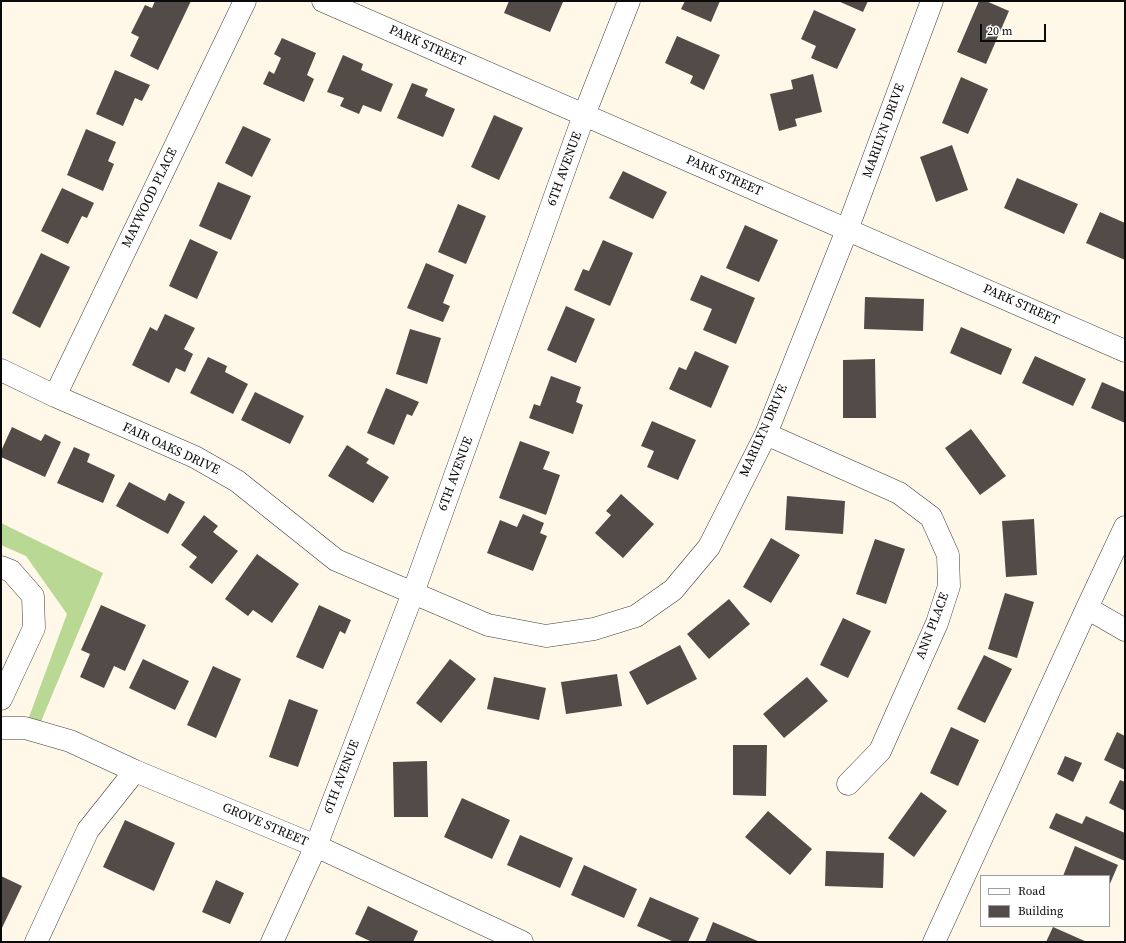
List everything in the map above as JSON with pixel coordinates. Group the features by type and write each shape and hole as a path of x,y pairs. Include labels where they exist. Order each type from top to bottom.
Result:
{"street":[{"name":"MAYWOOD PLACE","path":"55,396 245,1"},
{"name":"PARK STREET","path":"323,1 1125,351"},
{"name":"6TH AVENUE","path":"272,942 316,846 413,593 584,115 629,1"},
{"name":"MARILYN DRIVE","path":"413,593 488,625 546,636 594,629 636,616 673,590 709,547 766,434 847,230 932,1"},
{"name":"FAIR OAKS DRIVE","path":"1,370 55,396 195,457 237,481 336,560 413,593"},
{"name":"ANN PLACE","path":"766,434 899,493 931,517 948,555 949,586 937,623 880,751 848,784"},
{"path":"934,942 1125,527"},
{"path":"1,567 11,571 32,596 34,628 1,699"},
{"path":"1087,608 1125,630"},
{"name":"GROVE STREET","path":"1,728 25,728 70,741 135,771 316,846 522,942"},
{"path":"36,942 88,830 135,771"}],"green space":[{"path":"1,523 103,573 37,731 25,728 67,614 26,556 1,545"}],"building":[{"path":"155,1 191,1 158,70 130,56 139,37 131,33 145,5 152,8"},
{"path":"509,1 563,2 550,32 504,13"},
{"path":"685,1 720,1 711,22 681,9"},
{"path":"838,1 868,1 863,12"},
{"path":"979,1 986,1 1009,11 986,64 957,52"},
{"path":"814,10 856,29 837,69 811,58 816,46 801,39"},
{"path":"677,36 720,55 704,90 690,83 693,76 665,63"},
{"path":"282,38 316,53 307,75 314,79 304,102 263,84 269,71 274,74 281,58 274,54"},
{"path":"343,55 363,64 361,70 393,84 381,112 363,105 359,114 340,106 344,98 327,92"},
{"path":"115,70 150,85 142,101 135,98 123,126 96,114"},
{"path":"813,74 822,112 795,119 797,126 779,131 770,94 793,89 791,80"},
{"path":"961,77 988,89 968,134 942,123"},
{"path":"412,83 428,89 425,96 455,109 443,137 397,118"},
{"path":"494,115 523,128 499,180 471,167"},
{"path":"243,126 271,139 252,177 225,163"},
{"path":"86,129 116,142 108,161 114,164 103,191 67,175"},
{"path":"952,145 968,190 936,202 920,157"},
{"path":"623,171 667,192 653,219 609,198"},
{"path":"1017,178 1078,204 1064,234 1004,208"},
{"path":"218,182 251,196 231,240 199,226"},
{"path":"62,188 94,203 87,218 82,216 68,244 41,231"},
{"path":"458,204 486,216 466,264 438,252"},
{"path":"1100,212 1125,223 1125,260 1086,243"},
{"path":"745,225 778,240 759,282 726,268"},
{"path":"190,239 218,252 197,299 169,286"},
{"path":"603,240 633,253 610,306 574,290 583,269 589,271"},
{"path":"41,253 70,267 40,328 12,313"},
{"path":"426,263 454,275 443,303 450,306 443,322 407,308"},
{"path":"701,275 755,298 736,344 703,330 712,309 690,300"},
{"path":"865,297 924,299 923,331 864,329"},
{"path":"566,306 595,319 576,363 547,350"},
{"path":"165,314 195,328 184,349 193,354 185,372 176,368 169,383 132,365 150,327 157,331"},
{"path":"961,327 1012,349 1001,375 950,353"},
{"path":"410,329 441,338 427,384 396,374"},
{"path":"695,351 729,366 711,408 669,389 679,367 686,370"},
{"path":"1035,356 1086,379 1073,406 1022,383"},
{"path":"208,357 227,366 225,372 248,384 233,414 190,393"},
{"path":"875,359 876,418 843,418 843,360"},
{"path":"551,376 581,387 576,402 583,405 573,434 529,418 534,404 540,406"},
{"path":"1102,382 1125,392 1125,423 1091,408"},
{"path":"386,388 419,402 412,416 407,414 394,445 367,433"},
{"path":"255,392 304,416 290,444 241,420"},
{"path":"652,421 696,440 678,480 647,467 654,451 641,446"},
{"path":"12,427 41,441 45,434 61,442 45,477 1,457 1,451"},
{"path":"971,429 1006,476 980,495 945,448"},
{"path":"520,441 550,452 543,469 560,475 546,515 499,498"},
{"path":"347,445 369,459 366,463 389,477 373,503 328,476"},
{"path":"74,447 90,454 87,462 115,475 103,503 57,483"},
{"path":"129,482 165,501 169,493 185,502 168,534 116,506"},
{"path":"621,494 654,524 623,558 595,533 611,515 606,511"},
{"path":"787,496 845,501 843,534 785,530"},
{"path":"523,514 544,523 540,533 547,536 533,571 487,553 500,520 517,527"},
{"path":"204,515 218,526 213,532 238,551 212,584 189,567 197,557 181,545"},
{"path":"1034,519 1037,575 1006,577 1002,521"},
{"path":"771,538 800,555 771,603 743,587"},
{"path":"875,539 905,549 886,604 856,594"},
{"path":"257,554 299,584 272,623 253,610 248,616 225,599"},
{"path":"1005,593 1034,602 1017,658 988,649"},
{"path":"729,599 750,624 709,659 687,634"},
{"path":"101,605 146,625 125,671 114,666 104,688 80,677 90,654 81,650"},
{"path":"319,605 351,620 345,634 340,631 323,669 296,657"},
{"path":"843,618 871,631 848,678 820,665"},
{"path":"680,645 697,679 647,705 629,672"},
{"path":"984,655 1012,669 985,723 957,709"},
{"path":"143,659 189,681 175,710 129,688"},
{"path":"450,659 476,679 441,723 416,703"},
{"path":"213,666 241,679 216,738 187,725"},
{"path":"617,674 622,706 566,714 561,682"},
{"path":"494,677 546,688 539,720 487,709"},
{"path":"807,677 828,701 784,738 763,714"},
{"path":"289,699 318,710 298,767 269,757"},
{"path":"951,727 979,740 958,786 930,773"},
{"path":"1117,732 1125,736 1125,770 1104,760"},
{"path":"733,745 767,745 766,796 733,795"},
{"path":"1065,756 1082,763 1073,782 1057,774"},
{"path":"427,761 428,817 394,817 393,762"},
{"path":"1120,780 1125,782 1125,811 1109,803"},
{"path":"921,792 947,811 914,857 888,838"},
{"path":"462,798 510,820 492,859 444,837"},
{"path":"768,811 812,849 790,875 745,837"},
{"path":"1056,813 1082,824 1086,816 1125,833 1125,861 1049,828"},
{"path":"125,820 175,843 154,891 103,867"},
{"path":"520,835 573,858 560,888 507,865"},
{"path":"1075,846 1118,865 1110,884 1110,875 1063,875"},
{"path":"826,851 884,853 883,888 825,886"},
{"path":"584,865 637,889 624,918 571,895"},
{"path":"1,876 22,886 1,930"},
{"path":"216,880 244,893 230,924 202,912"},
{"path":"650,897 699,918 688,942 674,942 637,926"},
{"path":"368,906 418,931 413,942 372,942 355,934"},
{"path":"713,922 760,942 705,942"},
{"path":"1053,927 1087,942 1046,942"}]}
